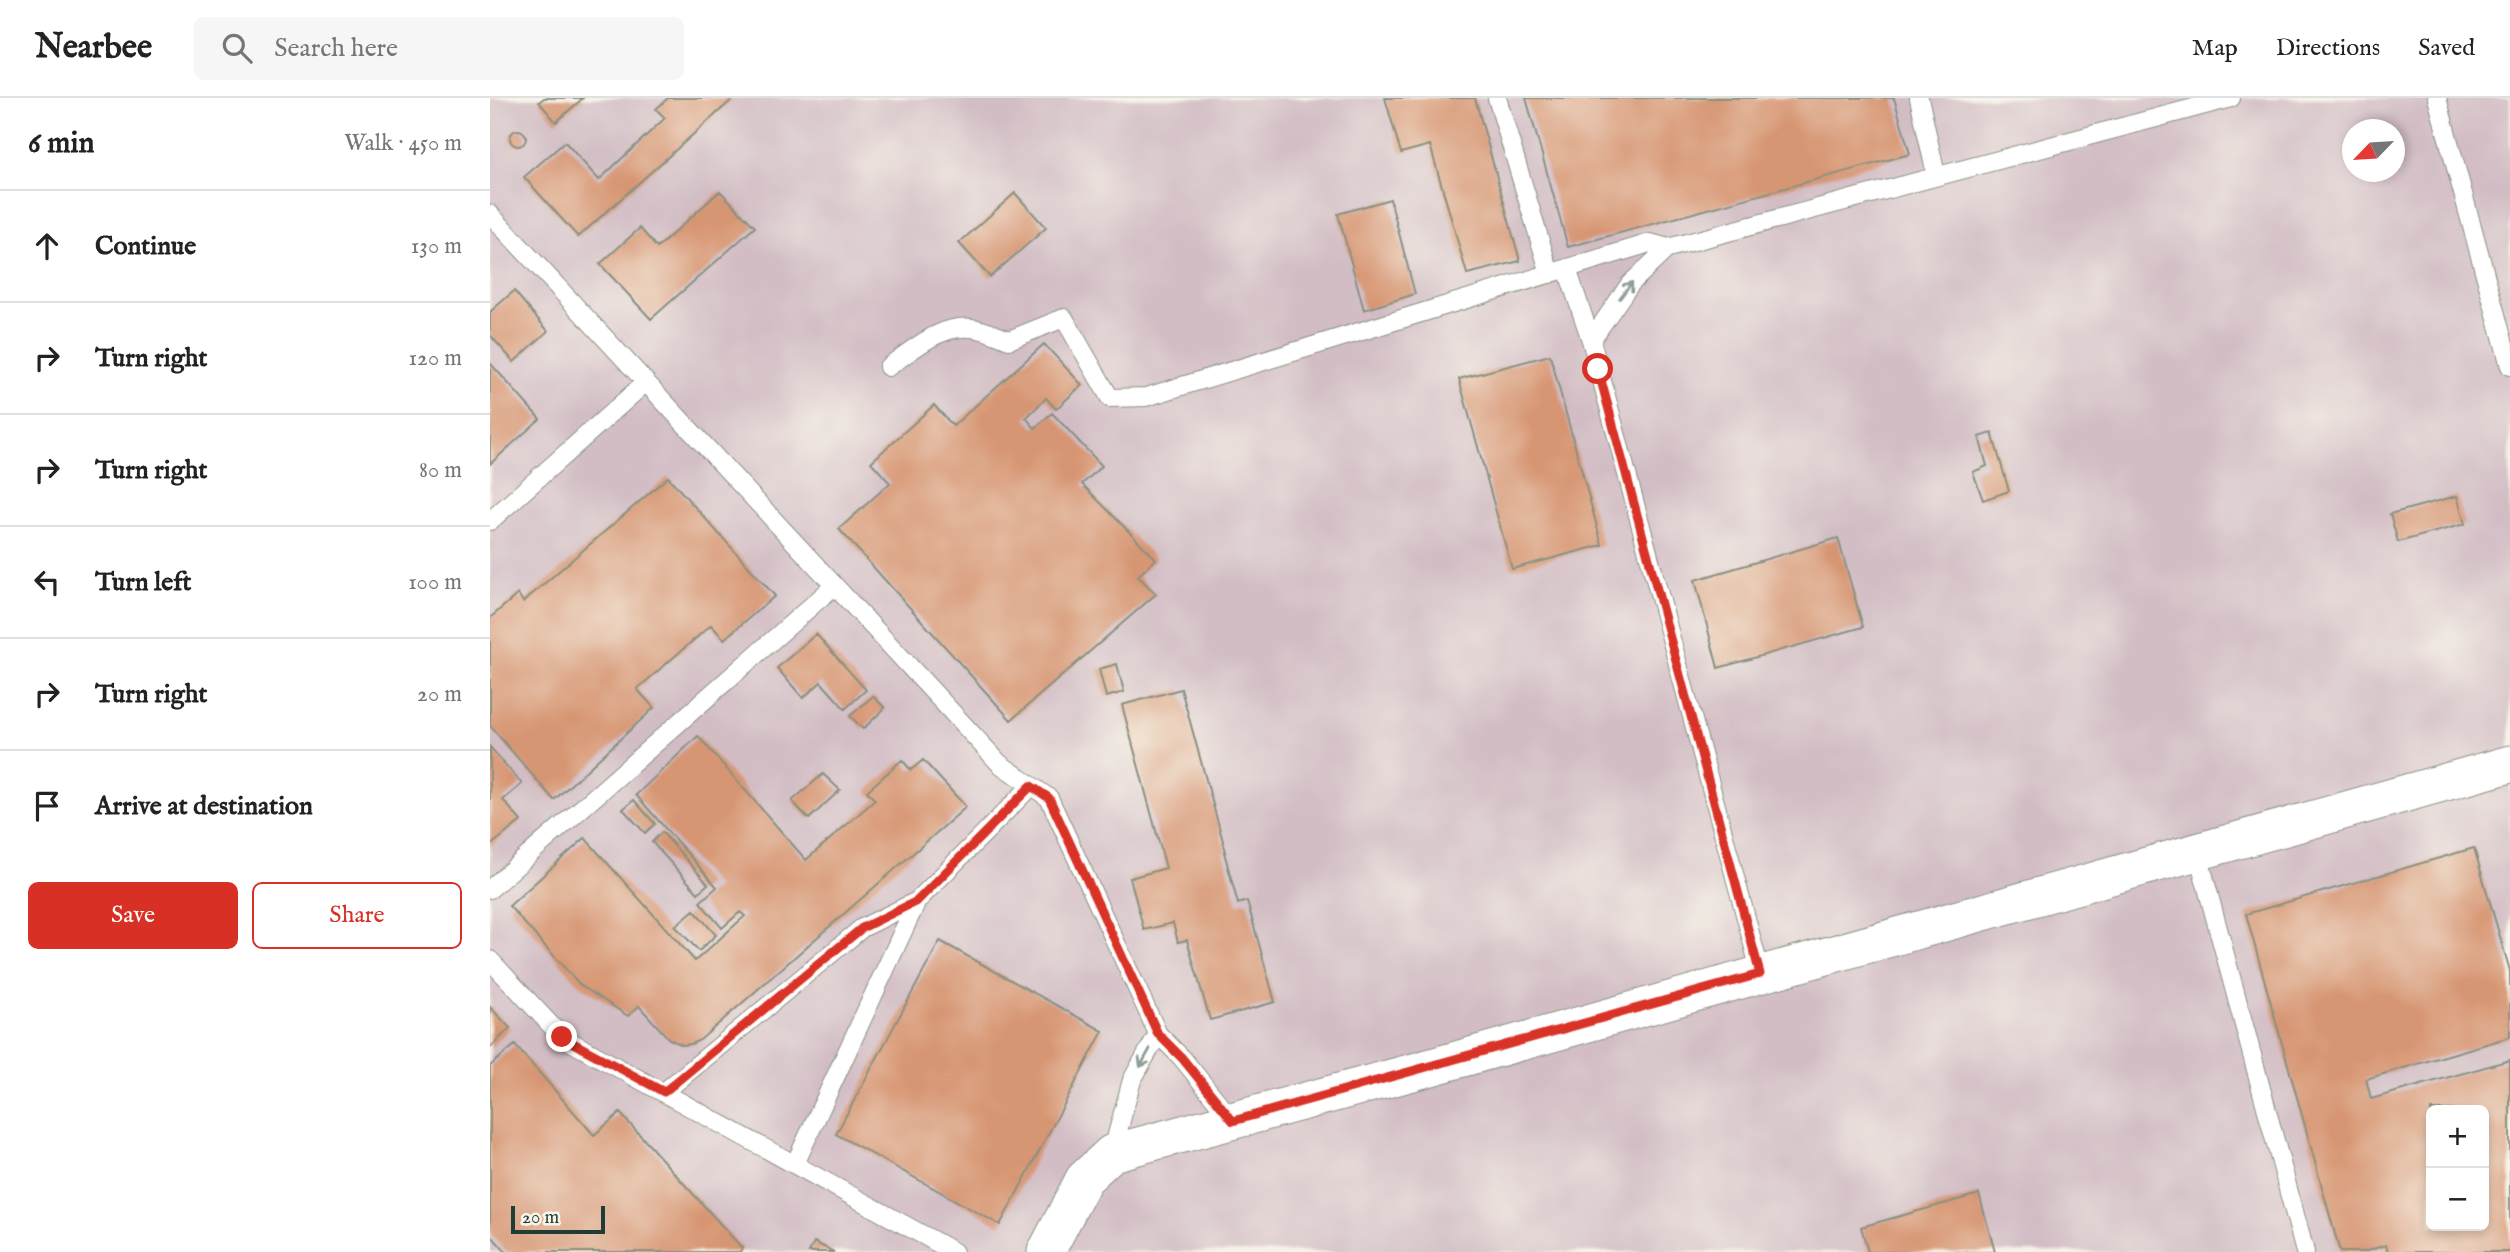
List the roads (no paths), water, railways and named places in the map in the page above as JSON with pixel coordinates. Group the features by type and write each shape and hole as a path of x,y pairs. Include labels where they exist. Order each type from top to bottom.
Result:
{"street":[{"path":"1046,1252 1084,1179 1112,1153 2510,764"}],"lane":[{"path":"1497,98 1558,272 1591,340 1760,974"},
{"path":"1919,98 1936,176"},
{"path":"1591,340 1630,284 1668,248 2231,98"},
{"path":"2437,98 2510,366"},
{"path":"490,214 1000,764 1049,798 1158,1034 1182,1058 1233,1121"},
{"path":"888,367 925,340 952,328 976,328 1009,340 1064,318 1110,398 1146,397 1650,243 1668,248"},
{"path":"490,520 646,382"},
{"path":"490,889 834,586"},
{"path":"664,1092 862,928 917,901 1031,786"},
{"path":"2202,869 2305,1252"},
{"path":"795,1164 917,901"},
{"path":"490,960 562,1037 954,1252"},
{"path":"1112,1153 1132,1080 1158,1034"}]}
